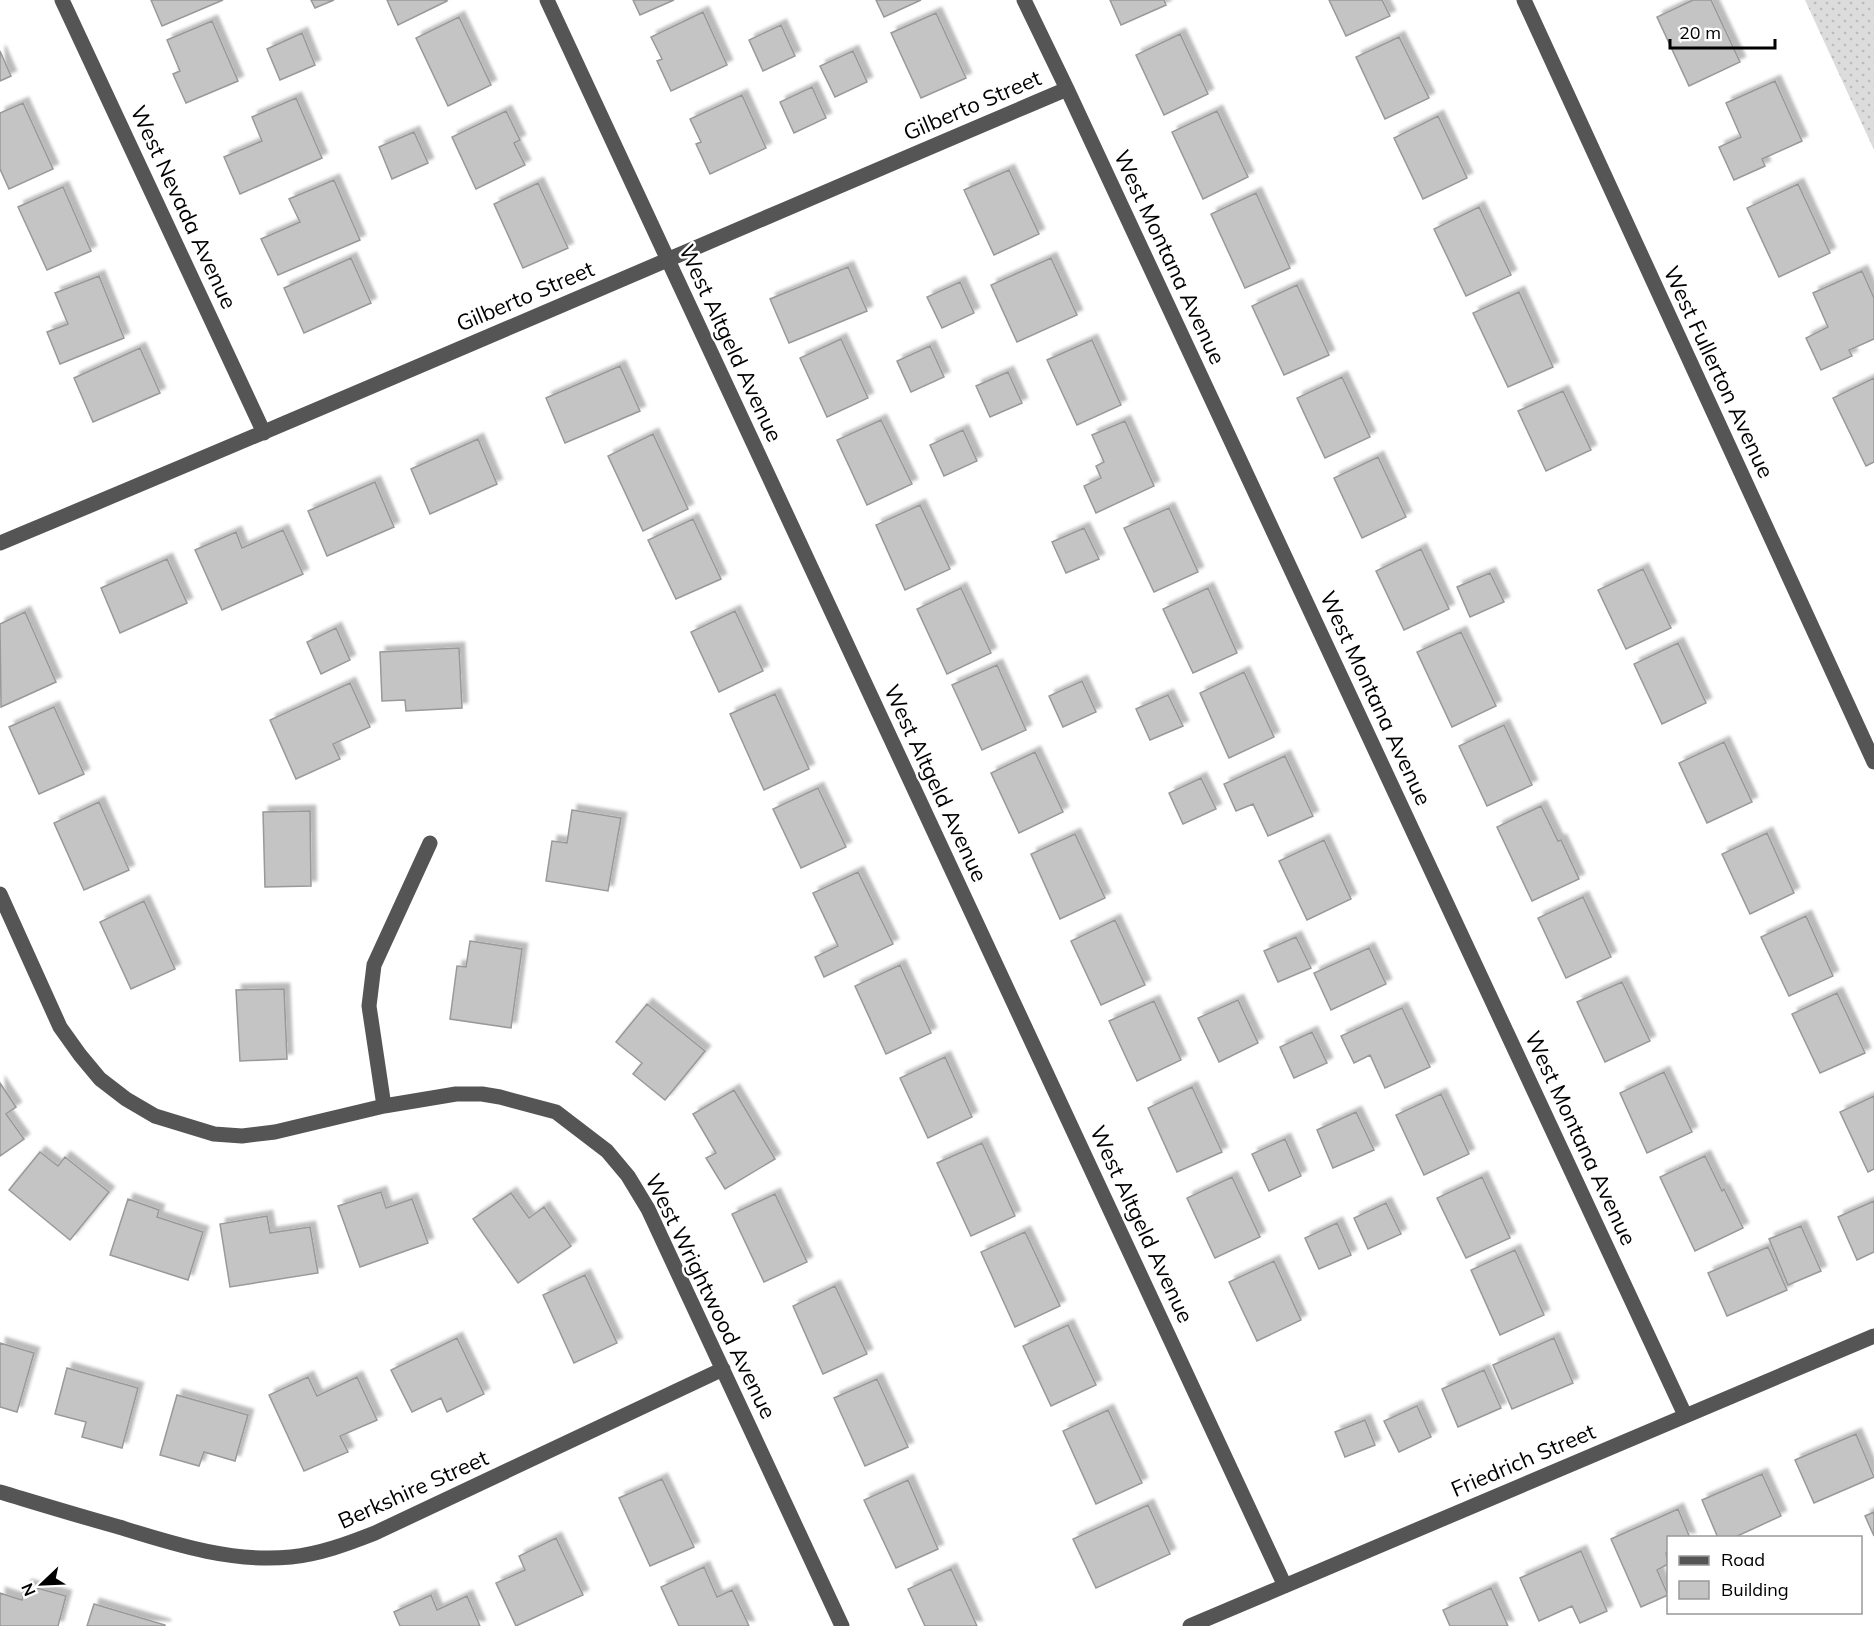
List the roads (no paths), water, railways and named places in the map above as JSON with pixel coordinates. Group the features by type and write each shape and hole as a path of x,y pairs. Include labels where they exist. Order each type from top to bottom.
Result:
{"street":[{"name":"West Nevada Avenue","path":"62,0 264,433"},
{"name":"West Altgeld Avenue","path":"547,0 1285,1586"},
{"name":"West Montana Avenue","path":"1024,0 1685,1415"},
{"name":"West Fullerton Avenue","path":"1524,0 1874,762"},
{"name":"Gilberto Street","path":"0,543 264,433 667,258 1067,89"},
{"path":"384,1106 369,1006 374,965 430,843"},
{"name":"West Wrightwood Avenue","path":"0,894 60,1027 100,1079 126,1099 155,1116 214,1134 242,1136 275,1132 384,1106 456,1094 482,1094 556,1112 607,1151 628,1176 648,1209 843,1626"},
{"name":"Friedrich Street","path":"1190,1626 1874,1336"},
{"name":"Berkshire Street","path":"0,1492 152,1537 208,1551 251,1558 291,1557 337,1547 375,1533 723,1370"}]}
